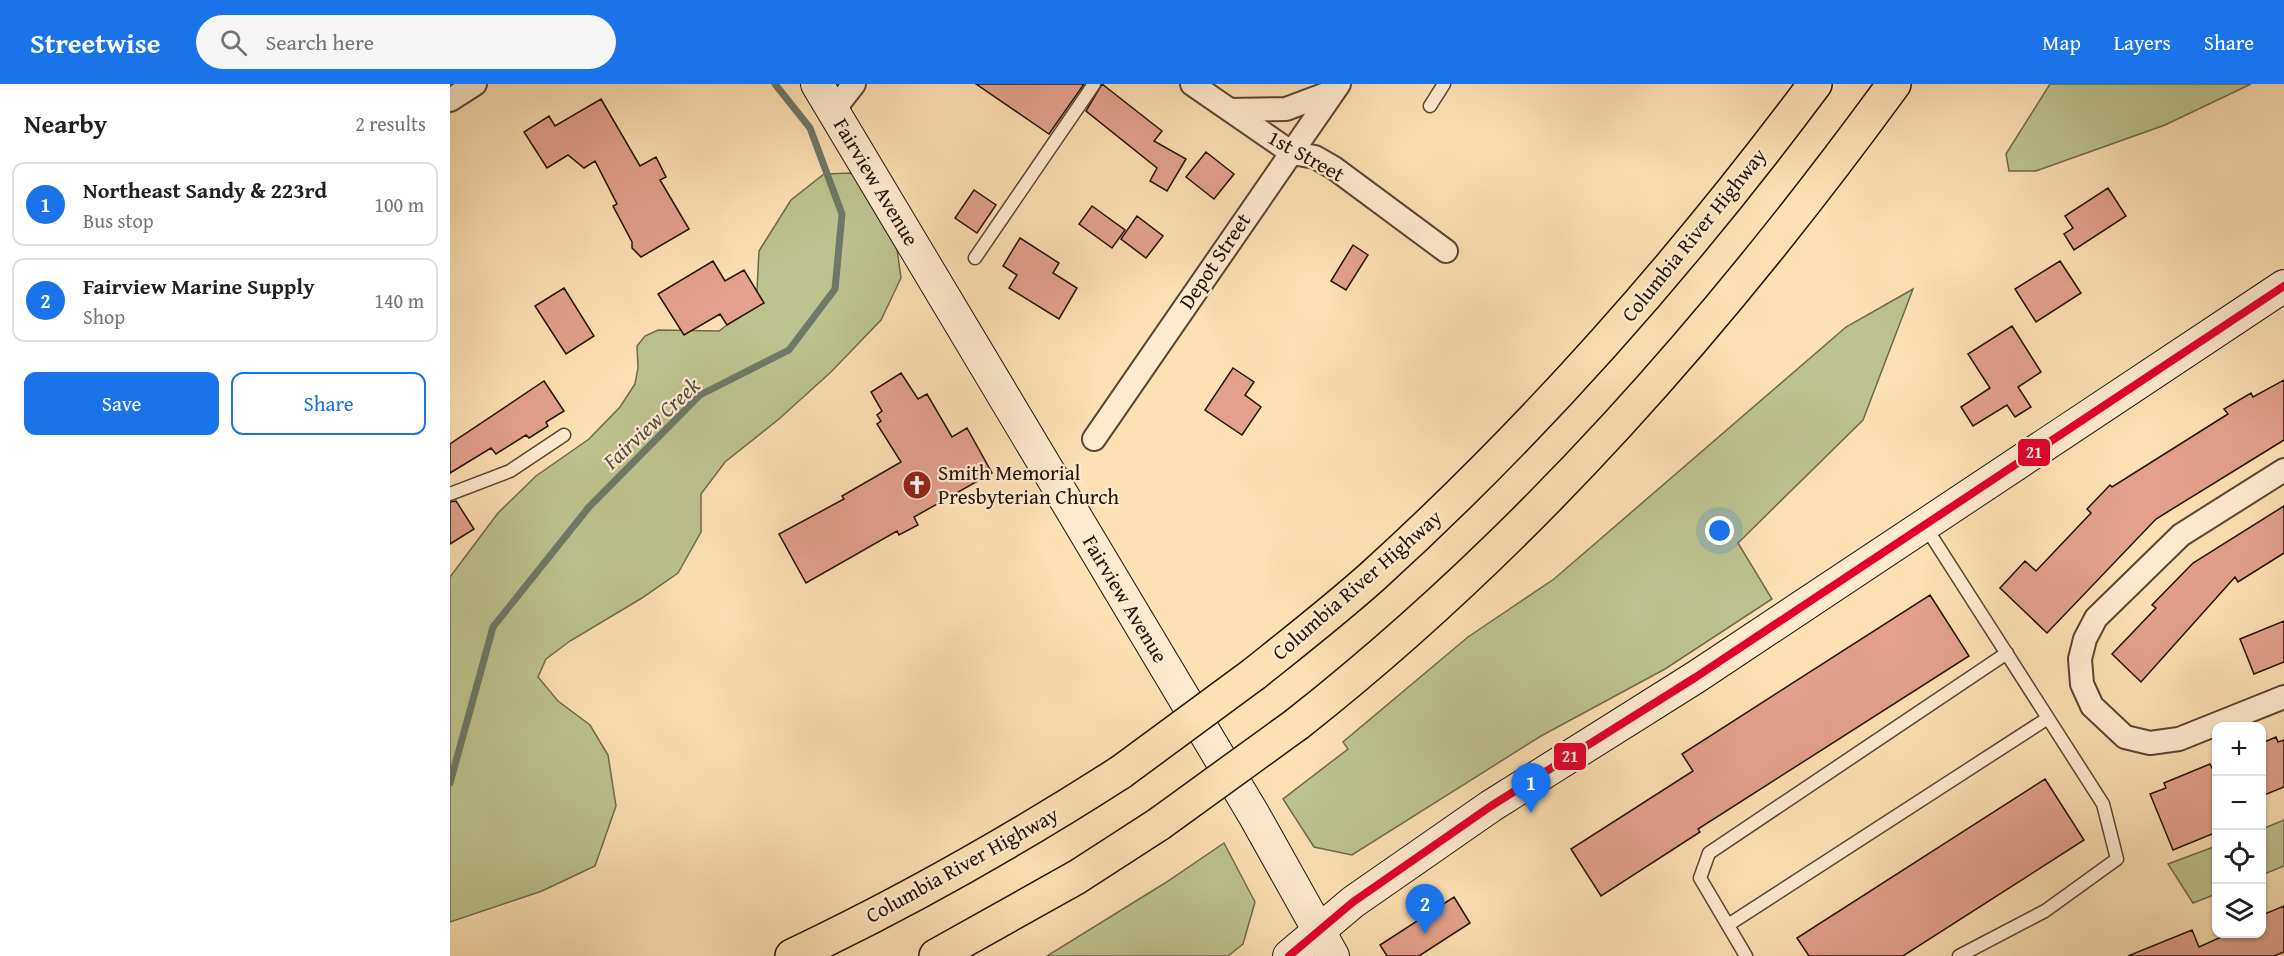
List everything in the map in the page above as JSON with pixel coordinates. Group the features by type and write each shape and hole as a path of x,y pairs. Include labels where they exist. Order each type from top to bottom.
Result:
{"highway":[{"name":"Columbia River Highway","path":"792,956 909,898 988,854 1121,771 1254,674 1371,578 1442,512 1565,386 1721,206 1815,84"},
{"path":"936,956 1077,878 1159,824 1297,724 1422,621 1524,524 1584,462 1731,296 1786,228 1894,84"}],"main road":[{"name":"Fairview Avenue","path":"817,84 1242,795 1326,943"},
{"path":"1289,956 1326,943 1353,902 1491,806 1925,525 2284,286"}],"street":[{"path":"450,100 475,84"},
{"path":"833,111 854,84"},
{"name":"1st Street","path":"1192,84 1292,153 1315,158 1334,168 1446,251"},
{"path":"1230,110 1286,109 1336,88"},
{"name":"Depot Street","path":"1094,439 1277,170 1292,153 1336,88"},
{"path":"2284,470 2181,535 2096,618 2085,639 2080,659 2082,684 2092,706 2125,736 2150,743 2179,739 2284,697"}],"lane":[{"path":"975,258 1094,84"},
{"path":"1430,106 1444,84"},
{"path":"450,494 510,471 564,435"},
{"path":"1925,525 2103,804 2117,859 2045,911 1959,956"},
{"path":"1746,956 1700,878 1709,853 2007,653"},
{"path":"1728,925 2048,718"}],"green space":[{"path":"2050,84 2251,84 2165,125 2036,171 2009,171 2006,154"},
{"path":"852,173 897,249 901,278 881,320 831,372 779,419 725,462 701,494 701,532 678,573 642,598 570,641 546,659 538,677 558,701 590,725 608,755 616,806 595,866 542,891 450,922 450,577 498,513 536,476 589,439 620,407 635,384 638,368 637,346 645,336 658,330 719,331 743,313 757,290 759,251 791,200 824,174"},
{"path":"1913,289 1863,420 1738,543 1772,599 1665,669 1541,736 1352,855 1314,847 1283,799 1348,749 1343,742 1468,637 1554,579 1846,327"},
{"path":"2284,820 2284,866 2266,873 2266,830 2266,827"},
{"path":"1224,843 1255,902 1243,944 1228,956 1047,956 1165,883"},
{"path":"2212,848 2212,896 2193,903 2168,864"}],"building":[{"path":"976,84 1084,84 1049,134"},
{"path":"1102,84 1162,131 1154,141 1186,159 1167,191 1150,181 1157,168 1086,111"},
{"path":"601,99 640,166 656,157 666,177 660,180 689,229 641,257 632,248 632,242 613,206 617,204 595,161 584,168 568,155 547,168 524,132 549,116 555,126"},
{"path":"1206,152 1234,174 1214,199 1186,177"},
{"path":"2108,188 2126,216 2074,250 2064,234 2073,228 2065,216"},
{"path":"974,190 996,205 977,233 955,218"},
{"path":"1092,206 1125,230 1112,248 1079,224"},
{"path":"1137,216 1163,236 1146,258 1121,239"},
{"path":"1020,238 1059,263 1053,273 1077,288 1059,319 1009,288 1017,275 1003,266"},
{"path":"1353,245 1368,255 1346,290 1331,281"},
{"path":"713,261 725,281 744,270 764,303 727,325 720,314 684,335 658,294"},
{"path":"2060,261 2081,293 2036,322 2015,289"},
{"path":"564,288 594,336 566,354 535,306"},
{"path":"2012,326 2041,372 2018,387 2031,407 2015,417 2007,405 1973,426 1961,407 1990,388 1968,354"},
{"path":"1233,368 1254,382 1245,395 1261,407 1242,435 1205,410"},
{"name":"Smith Memorial Presbyterian Church","path":"901,373 918,399 927,394 952,437 967,428 992,473 914,517 918,525 899,535 897,531 806,583 779,534 844,499 842,496 901,462 877,424 881,421 877,415 882,411 871,392"},
{"path":"2284,380 2284,440 2156,519 2047,633 2000,588 2025,561 2036,571 2091,513 2087,509 2110,485 2112,487 2228,414 2224,409 2251,393 2253,397"},
{"path":"544,381 564,411 546,422 548,426 529,438 526,435 496,454 491,448 450,473 450,444"},
{"path":"456,501 474,529 450,544 450,502"},
{"path":"2284,506 2284,553 2238,582 2235,577 2141,682 2112,654 2156,608 2152,605 2193,563"},
{"path":"1930,595 1969,656 1698,829 1700,832 1601,896 1571,849 1693,771 1682,754"},
{"path":"2284,621 2284,662 2254,674 2240,639"},
{"path":"2276,737 2278,742 2284,740 2284,787 2266,794 2266,776 2266,741"},
{"path":"2210,764 2212,768 2212,834 2173,850 2150,794 2166,788 2164,783"},
{"path":"2045,779 2084,840 1903,956 1809,956 1797,938"},
{"path":"1454,897 1470,923 1419,956 1387,956 1380,945"},
{"path":"2284,906 2284,952 2274,956 2128,956 2192,930 2199,947 2219,938 2266,938 2266,913"}],"waterway":[{"name":"Fairview Creek","path":"450,783 493,627 589,507 700,395 789,350 835,289 842,214 810,128 775,84"}],"transit line":[{"name":"21","path":"1289,956 1353,902 1491,806 1696,677 2284,286"}],"place":[{"name":"Smith Memorial Presbyterian Church","path":"917,485"},
{"name":"Northeast Sandy & 223rd","path":"1531,813"},
{"name":"Fairview Marine Supply","path":"1425,934"}]}
